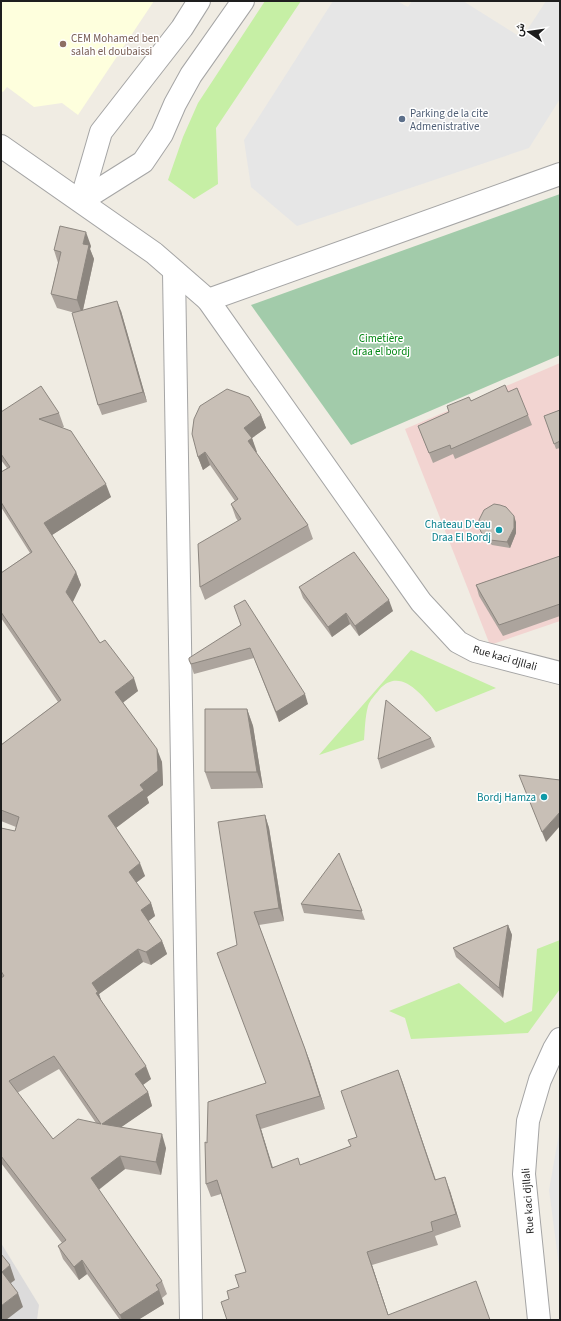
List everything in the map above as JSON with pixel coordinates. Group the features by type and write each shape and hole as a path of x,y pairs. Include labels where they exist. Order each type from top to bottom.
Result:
{"street":[{"path":"81,201 101,132 182,28 200,1"},
{"path":"81,201 143,162 162,134 175,104 191,75 243,1"},
{"name":"Rue kaci djllali","path":"1,146 154,253 174,272 208,300 421,602 458,642 475,651 560,673"},
{"path":"208,300 560,174"},
{"path":"174,272 191,1320"},
{"name":"Rue kaci djllali","path":"539,1320 524,1174 528,1121 540,1080 560,1039"}],"shaded area":[{"name":"CEM Mohamed ben salah el doubaissi","path":"1,1 154,1 78,115 62,103 34,107 7,87 3,92 1,91"},
{"name":"Parking de la cite Admenistrative","path":"333,1 397,1 408,7 412,1 463,1 522,38 546,1 560,1 560,99 529,148 297,226 251,187 244,140"},
{"path":"560,363 560,621 490,645 405,429"},
{"path":"560,1128 560,1274 549,1190"},
{"path":"1,1243 39,1305 37,1320 1,1320"}],"green space":[{"path":"265,1 301,1 216,128 218,184 194,199 168,180 183,137 198,103"},
{"name":"Cimetière draa el bordj","path":"560,194 560,355 351,445 251,305"},
{"path":"411,650 496,688 436,712 417,691 410,686 403,682 395,681 387,683 379,690 368,706 364,740 319,755"},
{"path":"560,940 560,989 528,1033 411,1039 405,1018 389,1011 459,983 505,1023 532,1011 537,949"}],"building":[{"path":"60,226 86,232 83,244 89,245 77,300 51,294 61,252 54,250"},
{"path":"117,301 143,392 98,405 72,313"},
{"path":"505,385 508,392 517,388 528,415 451,449 450,445 429,453 418,426 449,412 447,406 469,397 471,401"},
{"path":"41,386 59,413 39,419 71,431 106,484 44,523 76,572 66,592 100,643 105,640 134,678 115,692 157,749 158,771 140,785 144,790 108,816 140,863 129,872 151,903 141,910 162,941 146,952 138,949 92,983 98,992 96,993 146,1066 135,1074 148,1092 102,1124 162,1134 156,1162 120,1156 91,1178 162,1281 156,1285 159,1290 120,1315 82,1260 74,1267 58,1246 66,1240 1,1156 1,978 4,976 1,971 1,828 15,831 19,817 1,810 1,745 61,700 1,612 1,573 32,552 1,502 1,472 10,467 1,454 1,412","holes":["54,1056 101,1124 78,1119 53,1139 9,1081"]},
{"path":"227,389 249,397 261,415 244,428 252,438 248,441 308,525 200,587 198,544 241,519 231,504 238,499 205,452 198,457 192,434 194,419 200,406"},
{"path":"560,410 560,441 554,444 544,416"},
{"name":"Chateau D'eau Draa El Bordj","path":"494,504 506,507 514,516 514,528 507,542 490,540 481,532 479,520 484,510"},
{"path":"354,552 389,600 355,626 346,613 328,627 299,587"},
{"path":"560,556 560,604 499,625 476,585"},
{"path":"245,600 305,694 276,712 250,648 191,664 189,660 189,658 241,625 234,606"},
{"path":"386,700 431,738 378,759"},
{"path":"205,709 247,709 257,772 205,772"},
{"path":"519,775 560,780 560,812 542,832"},
{"path":"265,815 279,908 254,912 305,1049 320,1096 256,1115 272,1168 298,1158 300,1165 351,1146 348,1140 357,1137 341,1091 398,1070 435,1180 445,1177 456,1214 431,1222 433,1231 367,1252 388,1315 476,1281 490,1320 227,1320 221,1302 229,1299 227,1291 239,1287 235,1275 246,1272 217,1180 206,1184 205,1142 207,1143 208,1102 266,1083 217,953 237,945 218,822"},
{"path":"339,853 362,911 301,904"},
{"path":"508,925 499,988 453,948"},
{"path":"1,1254 10,1265 2,1272 18,1293 1,1306"}],"place":[{"name":"CEM Mohamed ben salah el doubaissi","path":"63,44"},
{"name":"Parking de la cite Admenistrative","path":"402,119"},
{"name":"Chateau D'eau Draa El Bordj","path":"499,530"},
{"name":"Bordj Hamza","path":"544,797"}]}
